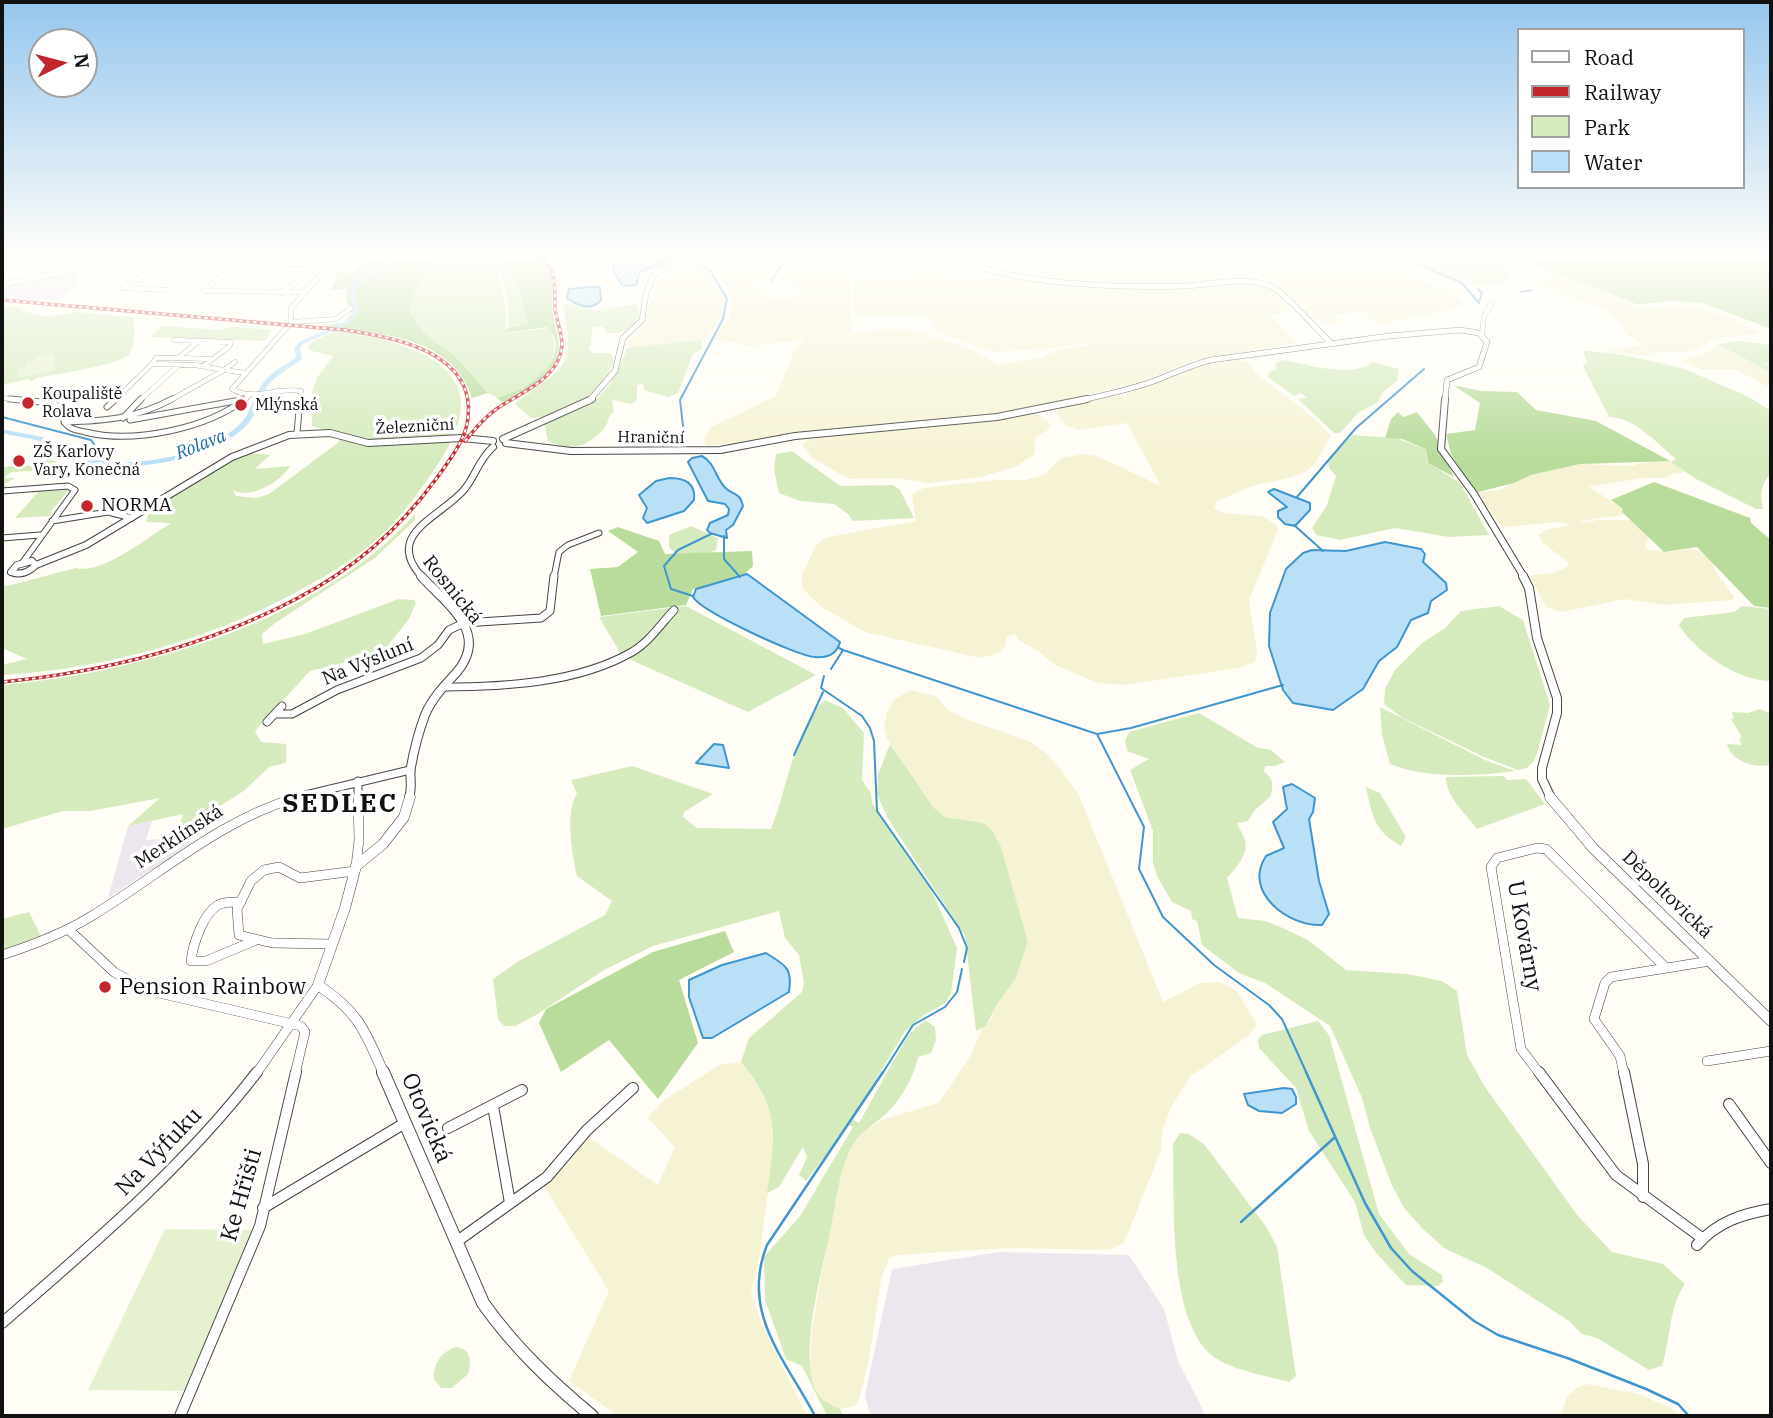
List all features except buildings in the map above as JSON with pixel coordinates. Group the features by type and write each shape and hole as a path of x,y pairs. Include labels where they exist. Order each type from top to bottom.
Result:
{"street":[{"path":"252,394 239,394 232,389 290,324"},
{"path":"505,441 530,425 579,407 593,398 615,371 622,340 638,324"},
{"path":"1312,324 1332,344"},
{"path":"1482,334 1483,324"},
{"name":"Hraniční","path":"505,441 571,451 720,450 794,436 997,417 1120,392 1210,360 1460,330 1482,334"},
{"name":"Děpoltovická","path":"1482,334 1487,342 1479,367 1447,380 1441,449 1521,569 1529,588 1537,638 1557,698 1557,713 1542,768 1546,790 1563,816 1593,848 1771,1021"},
{"path":"174,340 231,342 229,347 202,366"},
{"path":"123,418 127,411 200,341"},
{"path":"107,407 152,364 212,359"},
{"path":"178,361 246,373"},
{"path":"113,421 155,408 235,362"},
{"path":"64,422 113,421 210,408 252,394 290,388 301,391 297,433"},
{"path":"2,398 58,405 64,422 70,428 105,437 169,433 233,408 252,394"},
{"name":"Železniční","path":"11,572 25,573 36,565 86,545 232,457 271,440 297,433 330,433 368,443 462,438 493,444 505,441"},
{"name":"Rosnická","path":"410,770 425,716 443,687 462,665 471,647 470,633 464,623 414,569 407,548 419,528 463,492 476,464 493,444"},
{"path":"2,491 74,488 75,493 40,535 23,562"},
{"path":"51,521 108,512 132,518"},
{"path":"464,623 541,618 550,611 559,552 568,545 600,533"},
{"path":"2,538 40,535"},
{"path":"2,575 11,572 23,562 34,561 36,565"},
{"path":"443,687 467,687 551,677 612,659 634,650 674,610"},
{"name":"Na Výsluní","path":"275,714 292,714 345,686 421,658 438,645 449,630 464,623"},
{"path":"267,722 282,706"},
{"path":"331,944 254,941 239,935 236,919 241,902 256,874 271,867 279,867 300,878 355,869 383,844 404,817 413,784 410,770"},
{"name":"Merklínská","path":"2,956 27,950 68,929 237,820 311,794 410,770"},
{"path":"318,985 345,908 355,869 359,840 358,781"},
{"name":"U Kovárny","path":"1666,968 1545,849 1537,848 1497,858 1491,867 1521,1049 1616,1175 1700,1241 1736,1215 1771,1209"},
{"path":"241,902 224,903 213,910 194,945 191,961 206,961 254,941"},
{"path":"68,929 112,973 130,984 292,1025"},
{"path":"1643,1197 1643,1164 1620,1056 1596,1023 1594,1014 1605,984 1611,977 1711,960"},
{"name":"Na Výfuku","path":"2,1323 149,1194 181,1161 214,1125 292,1025 318,985"},
{"name":"Otovická","path":"318,985 344,1002 363,1026 474,1283 505,1337 533,1367 592,1416"},
{"name":"Ke Hřišti","path":"180,1416 260,1226 262,1208 305,1032 301,1027 292,1025"},
{"path":"1707,1061 1771,1051"},
{"path":"456,1242 547,1177 587,1130 633,1087"},
{"path":"448,1128 522,1090"},
{"path":"1729,1104 1771,1163"},
{"path":"493,1106 510,1203"},
{"path":"262,1208 405,1123"}],"shaded area":[{"path":"644,324 717,324 702,340 630,348 626,342"},
{"path":"724,324 852,324 852,332 822,337 892,329 911,331 963,346 999,364 1042,358 1054,351 1089,345 1092,342 1054,348 992,352 938,331 930,325 1279,324 1296,343 1192,361 1136,384 1006,412 706,446 704,439 711,427 776,396 796,347 806,339 751,346 713,339"},
{"path":"1740,324 1761,333 1714,339 1686,352 1650,353 1642,356 1607,351 1643,345 1626,334 1622,325"},
{"path":"1719,345 1771,373 1771,388 1734,369 1702,370 1681,360 1703,354"},
{"path":"1234,360 1248,362 1256,373 1314,418 1331,436 1314,465 1305,472 1252,486 1217,501 1214,508 1223,513 1262,516 1276,525 1278,530 1249,600 1257,652 1255,662 1239,668 1123,685 1098,683 1055,665 1037,650 1021,642 1014,634 1007,637 1005,647 999,653 980,658 865,632 820,606 802,588 802,575 815,547 822,540 916,521 912,495 923,488 996,480 1025,480 1044,475 1061,458 1085,454 1097,456 1161,486 1127,423 1079,430 1067,426 1055,412 1065,406 1127,394 1194,368"},
{"path":"1034,414 1043,417 1050,424 1048,430 1035,438 1035,454 1017,466 981,477 928,483 896,478 849,479 812,458 802,445 809,440 834,435 998,420"},
{"path":"1651,461 1671,461 1685,472 1666,478 1642,478 1589,487 1622,508 1623,515 1580,521 1632,520 1644,531 1648,539 1645,546 1649,550 1699,551 1712,561 1717,574 1734,597 1732,600 1664,605 1625,599 1562,612 1546,607 1530,575 1552,573 1568,567 1569,563 1543,543 1538,535 1546,530 1571,525 1558,522 1504,527 1477,492 1500,490 1523,477 1580,464 1630,466"},
{"path":"910,690 936,696 947,709 963,718 1031,742 1046,753 1079,795 1163,1002 1200,983 1220,982 1236,990 1257,1025 1248,1036 1190,1077 1171,1107 1162,1132 1161,1150 1124,1243 1109,1250 1006,1248 898,1255 889,1258 881,1280 869,1359 859,1400 854,1406 840,1409 817,1394 810,1365 812,1330 843,1166 853,1144 863,1131 884,1119 939,1103 971,1055 997,1004 1015,980 1028,942 997,837 983,824 945,817 934,808 887,739 884,728 887,712 894,700"},
{"path":"152,821 146,840 174,838 178,830 192,843 108,898 128,826"},
{"path":"741,1062 769,1101 774,1123 773,1155 759,1258 751,1291 764,1331 807,1416 618,1416 569,1381 609,1291 544,1186 565,1167 588,1137 658,1185 675,1147 648,1118 663,1101 719,1065"},
{"path":"1000,1252 1129,1255 1164,1309 1178,1361 1206,1416 870,1416 865,1395 892,1269"},
{"path":"1587,1384 1638,1394 1671,1408 1682,1416 1561,1416 1567,1397 1578,1387"}],"green space":[{"path":"2,324 134,324 133,346 124,358 37,378 31,382 28,379 2,385"},
{"path":"335,324 418,324 427,336 454,355 488,393 472,398 463,377 448,361 410,341 365,331 322,327"},
{"path":"418,324 506,324 504,333 549,328 554,340 554,352 542,374 531,383 508,395 496,397 488,393 454,355 427,336"},
{"path":"523,324 555,324 559,347 557,357 546,374 502,403 496,397 520,390 532,382 551,361 555,350 555,338 547,327 503,333 507,328"},
{"path":"566,324 633,324 618,333 607,333 602,326 592,328 591,345 588,348 592,353 610,353 614,360 602,384 570,408 531,418 515,404 561,367 568,345"},
{"path":"1758,324 1771,324 1771,329"},
{"path":"163,326 273,330 264,341 149,337"},
{"path":"334,331 376,338 416,351 437,363 452,377 459,391 461,407 451,441 430,476 387,530 340,567 237,621 160,648 121,658 42,672 2,675 2,665 27,659 2,648 2,584 7,586 76,568 87,569 111,561 171,523 146,522 149,511 245,453 270,455 255,469 290,466 280,478 264,488 248,493 233,490 236,496 257,498 269,494 339,442 340,435 312,426 312,392 317,378 333,356 308,350 309,344"},
{"path":"702,340 702,349 693,354 678,393 668,397 644,390 643,384 637,385 637,400 631,404 612,400 614,411 605,428 585,444 564,447 548,441 544,423 597,398 612,380 627,348"},
{"path":"1740,341 1771,345 1771,365 1760,361 1771,367 1771,373 1718,344"},
{"path":"1583,350 1624,355 1682,368 1749,397 1771,411 1771,474 1762,490 1763,509 1756,509 1696,479 1671,462 1676,459 1637,426 1619,418 1609,417 1584,368 1583,364 1587,363"},
{"path":"53,353 56,370 17,378 17,369 25,368 26,363 34,361 34,357"},
{"path":"1284,360 1341,370 1363,367 1373,362 1399,369 1397,381 1382,393 1377,403 1359,412 1340,433 1334,433 1298,399 1307,398 1301,393 1294,396 1268,377 1269,372 1276,369 1275,363"},
{"path":"1453,385 1481,391 1517,392 1536,410 1596,421 1670,461 1580,464 1531,475 1514,483 1474,493 1451,454 1446,434 1475,430 1480,403"},
{"path":"1398,412 1403,417 1417,412 1435,435 1454,477 1428,463 1426,449 1402,439 1385,438 1391,419"},
{"path":"1352,435 1395,438 1426,449 1427,462 1460,483 1489,535 1449,537 1395,528 1340,540 1316,535 1312,528 1327,505 1336,476 1329,468 1328,460"},
{"path":"792,451 840,486 893,485 900,490 914,518 853,521 834,504 800,501 779,493 774,470 776,454"},
{"path":"42,454 58,463 54,470 11,472 4,478 15,478 3,485 8,485 2,489 2,467 32,465"},
{"path":"1654,482 1750,518 1751,523 1771,540 1771,608 1754,606 1697,547 1664,552 1611,500"},
{"path":"69,490 51,511 51,516 15,518 39,491"},
{"path":"415,514 415,520 375,558 262,634 263,644 305,634 399,599 414,600 416,603 409,619 386,648 360,659 310,671 255,731 261,742 286,744 286,763 269,767 245,790 180,832 178,830 183,814 128,826 160,798 90,811 63,811 2,829 2,685 56,679 112,668 169,654 225,635 279,612 330,584 376,552"},
{"path":"691,526 718,538 716,550 708,553 676,554 669,547 669,535"},
{"path":"618,527 659,541 665,554 752,551 753,566 745,574 693,589 686,605 601,616 590,569 618,567 638,552 608,531"},
{"path":"686,606 816,675 748,712 622,656 599,617"},
{"path":"1499,606 1523,620 1550,705 1534,761 1527,768 1518,770 1484,757 1401,717 1384,704 1385,689 1395,670 1422,643 1445,628 1461,611"},
{"path":"1742,606 1771,609 1771,681 1746,676 1719,664 1696,646 1679,625 1684,618 1734,612"},
{"path":"825,700 843,708 864,733 862,780 871,793 872,803 929,885 957,948 951,994 945,1003 924,1015 905,1031 852,1119 859,1123 908,1035 925,1020 935,1027 936,1040 931,1053 918,1057 911,1079 898,1100 856,1140 841,1174 815,1304 810,1362 812,1380 818,1395 840,1409 843,1416 827,1416 802,1366 786,1359 765,1300 764,1257 800,1216 853,1127 849,1125 806,1181 799,1175 807,1157 803,1147 779,1187 767,1193 772,1155 772,1124 763,1095 741,1062 749,1038 802,992 804,983 799,955 785,938 779,911 653,946 604,970 515,1026 504,1026 498,1019 493,979 519,961 605,915 612,901 577,876 570,821 573,801 577,794 571,780 632,766 713,794 684,812 683,817 697,828 771,829 806,724"},
{"path":"1380,707 1485,760 1515,771 1468,775 1435,774 1390,764 1382,735"},
{"path":"1760,709 1771,714 1771,764 1765,766 1745,763 1733,755 1727,744 1742,745 1739,739 1742,737 1731,719 1734,719 1732,712 1748,713"},
{"path":"1199,713 1258,748 1271,750 1285,762 1265,766 1264,772 1272,782 1271,796 1254,811 1248,821 1237,823 1246,845 1241,860 1227,878 1238,918 1265,921 1308,940 1346,970 1407,974 1442,981 1457,991 1467,1055 1485,1087 1578,1216 1612,1252 1663,1264 1685,1284 1670,1324 1662,1366 1649,1370 1597,1338 1582,1334 1569,1321 1487,1268 1444,1248 1423,1229 1404,1208 1391,1183 1370,1128 1362,1098 1330,1026 1265,983 1239,973 1202,945 1197,921 1192,919 1191,911 1172,902 1157,876 1153,863 1153,831 1130,770 1149,759 1127,751 1125,741 1129,732"},
{"path":"890,744 934,808 945,817 983,823 993,831 1001,847 1028,942 1015,980 997,1004 986,1026 976,1031 965,936 887,817 877,794 878,775"},
{"path":"1504,776 1507,780 1526,779 1545,804 1477,829 1452,798 1446,777"},
{"path":"1366,787 1380,793 1406,837 1401,846 1380,828 1370,806"},
{"path":"29,912 42,938 2,950 2,919"},
{"path":"725,931 734,952 679,980 698,1043 658,1099 609,1040 561,1072 539,1023 546,1009 653,952"},
{"path":"1318,1021 1329,1035 1379,1214 1409,1254 1442,1275 1443,1282 1438,1286 1406,1285 1376,1253 1364,1235 1355,1202 1309,1131 1296,1088 1259,1048 1258,1040 1262,1035"},
{"path":"1180,1133 1189,1134 1204,1144 1267,1228 1277,1247 1296,1376 1289,1382 1247,1371 1216,1359 1195,1335 1186,1311 1176,1254 1173,1144"},
{"path":"165,1229 254,1230 185,1391 88,1390"},
{"path":"456,1347 465,1350 469,1356 468,1374 452,1388 441,1388 434,1379 437,1364 442,1355"}],"water":[{"path":"702,456 710,463 724,487 742,502 743,506 733,525 726,530 727,538 707,530 710,523 728,515 729,509 725,504 708,501 688,462 692,458"},
{"path":"669,478 688,483 693,489 694,500 684,511 647,523 643,518 647,508 639,495 656,481"},
{"path":"1274,489 1310,503 1310,510 1295,526 1285,524 1278,517 1278,511 1287,507 1268,492"},
{"path":"1385,542 1421,549 1425,554 1423,562 1446,583 1447,590 1431,601 1428,613 1411,620 1397,647 1379,661 1363,689 1333,710 1293,703 1283,690 1269,646 1270,613 1286,569 1303,553 1312,550 1346,551"},
{"path":"747,574 840,642 837,650 827,656 805,655 713,613 693,597 696,589"},
{"path":"714,744 723,745 729,768 696,763"},
{"path":"1292,784 1315,798 1309,819 1319,881 1329,914 1322,925 1309,924 1283,914 1264,894 1260,882 1260,869 1266,856 1284,848 1273,822 1287,809 1283,787"},
{"path":"766,953 786,967 790,977 789,992 712,1038 703,1038 689,997 689,980 722,965"},
{"path":"1292,1089 1296,1104 1282,1113 1259,1111 1248,1105 1244,1094"}],"waterway":[{"name":"Rolava","path":"2,431 44,440 82,459 105,464 146,463 190,453 211,445 242,426 269,380 300,358 297,348 301,343 343,324"},
{"path":"683,426 680,400 720,324"},
{"path":"1297,497 1356,428 1424,369"},
{"path":"2,417 91,440 96,447 88,461"},
{"path":"1294,525 1323,551"},
{"path":"693,596 671,589 664,566 678,550 711,534"},
{"path":"724,536 724,559 740,577"},
{"path":"839,648 843,650"},
{"path":"831,669 843,650"},
{"path":"843,650 1097,734"},
{"path":"824,676 821,688 862,716 870,728 874,741 877,811 959,928 967,948 964,962"},
{"path":"1097,734 1131,728 1283,685"},
{"path":"794,755 823,692"},
{"path":"1097,734 1144,827 1139,869 1163,917 1214,965 1269,1005 1282,1019 1307,1074"},
{"path":"882,1074 913,1025 945,1007 957,992 962,969"},
{"path":"815,1416 780,1355 762,1314 760,1270 767,1245 883,1072"},
{"path":"1306,1072 1365,1203 1391,1248 1412,1271 1474,1321 1498,1335 1570,1359 1646,1389 1678,1404 1689,1416"},
{"path":"1241,1222 1334,1138"}],"railway":[{"path":"2,682 78,672 153,655 226,631 261,616 317,588 355,562 390,532 422,498 456,450 467,426 467,396 459,377 446,363 428,352 386,337 278,324"},
{"path":"465,441 491,413 537,384 554,367 560,357 562,345 559,324"}],"place":[{"name":"Koupaliště Rolava","path":"28,403"},
{"name":"Mlýnská","path":"241,405"},
{"name":"ZŠ Karlovy Vary, Konečná","path":"19,461"},
{"name":"NORMA","path":"87,506"},
{"name":"Pension Rainbow","path":"105,987"}],"district":[{"name":"SEDLEC","path":"340,804"}]}
